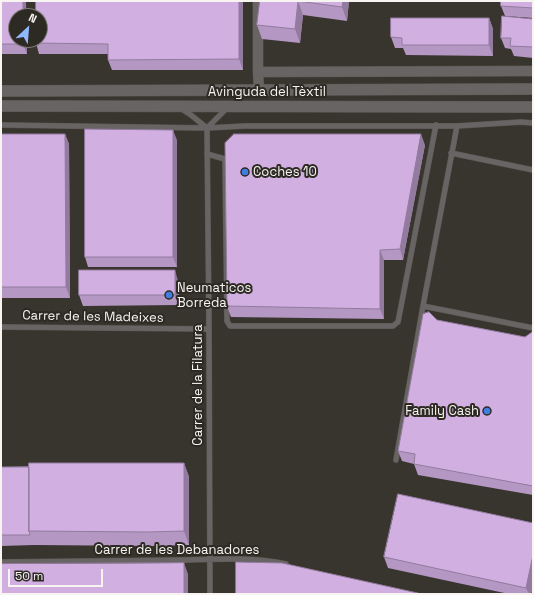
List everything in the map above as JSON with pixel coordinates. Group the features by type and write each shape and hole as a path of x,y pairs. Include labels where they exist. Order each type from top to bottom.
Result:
{"street":[{"path":"258,1 259,90"},
{"path":"258,72 533,71"},
{"name":"Avinguda del Tèxtil","path":"1,90 533,89"},
{"name":"Avinguda del Tèxtil","path":"1,106 533,107"}],"lane":[{"path":"176,106 192,115 207,128"},
{"path":"207,128 229,106"},
{"path":"1,125 207,128 245,126 457,126 521,122 533,123"},
{"path":"207,154 225,159 227,321 230,326 393,326 398,322 436,125"},
{"path":"396,460 457,126"},
{"name":"Carrer de la Filatura","path":"207,128 210,594"},
{"path":"451,153 533,170"},
{"path":"423,306 533,328"},
{"name":"Carrer de les Madeixes","path":"1,327 209,329"},
{"name":"Carrer de les Debanadores","path":"1,562 209,559 272,561 295,566"}],"building":[{"path":"1,1 23,1 23,8 8,8 8,44 1,44"},
{"path":"36,1 239,1 239,59 108,60 108,44 48,43 48,8 36,8"},
{"path":"260,1 298,1 295,29 257,25"},
{"path":"298,1 343,1 342,7"},
{"path":"501,1 533,1 533,8 501,6"},
{"path":"502,16 533,19 533,47 510,46 511,38 501,38"},
{"path":"391,18 489,18 489,45 402,45 402,38 391,37"},
{"path":"85,129 173,130 173,257 85,257"},
{"path":"1,134 65,134 66,287 1,287"},
{"path":"234,134 421,134 400,249 380,250 380,309 227,306 225,143"},
{"path":"79,270 175,270 175,295 79,295"},
{"path":"429,312 437,320 525,337 532,332 533,486 414,464 415,454 398,451 423,314"},
{"path":"29,463 184,463 184,531 29,531"},
{"path":"2,467 29,467 30,535 1,535"},
{"path":"398,494 533,523 533,555 526,588 384,557"},
{"path":"236,562 282,563 422,594 236,594"},
{"path":"184,563 184,594 1,594 1,564"}],"place":[{"name":"Coches 10","path":"245,172"},
{"name":"Neumaticos Borreda","path":"169,295"},
{"name":"Family Cash","path":"487,411"}]}
